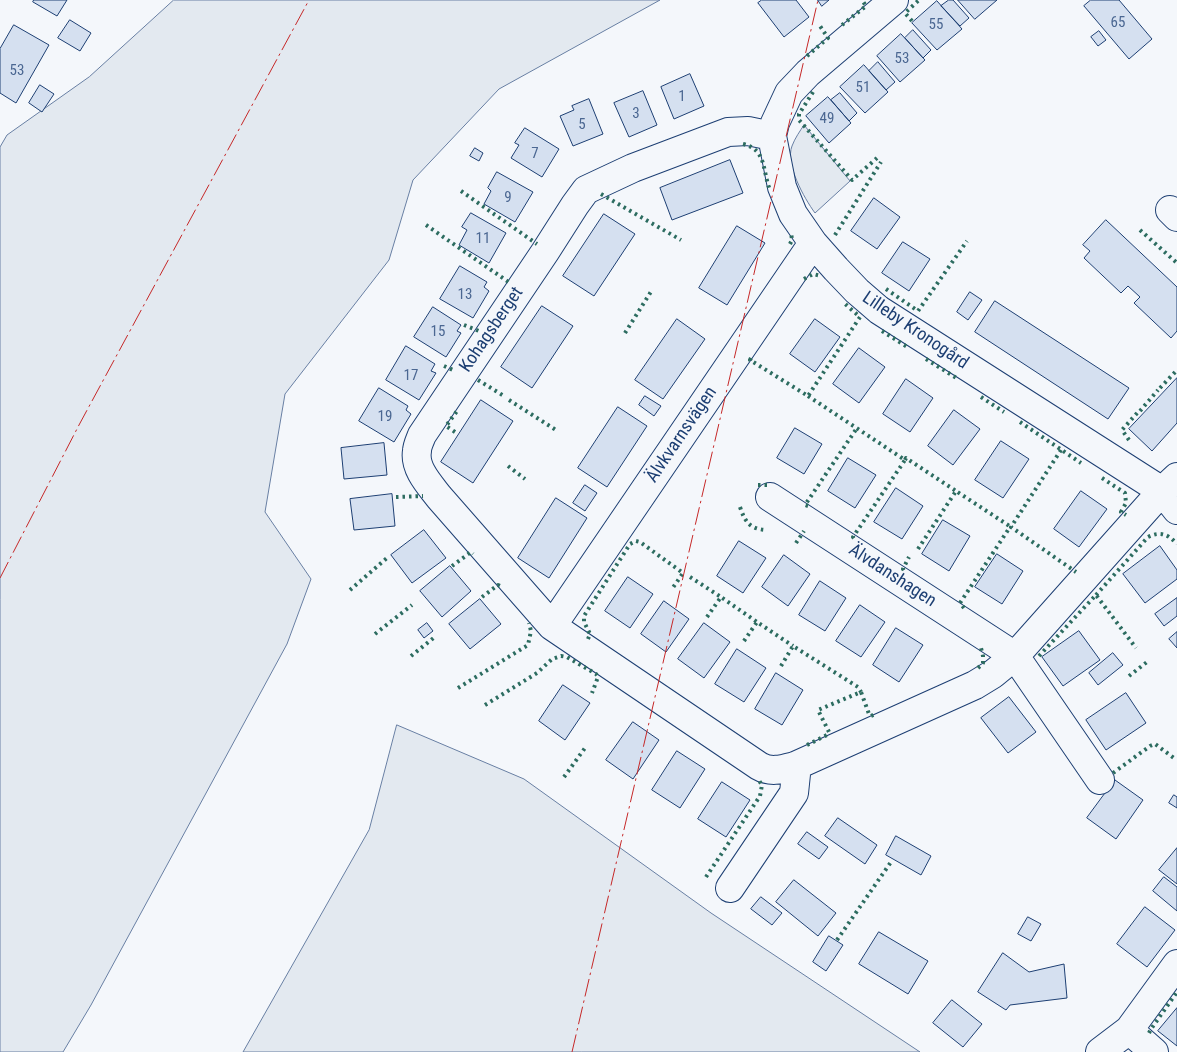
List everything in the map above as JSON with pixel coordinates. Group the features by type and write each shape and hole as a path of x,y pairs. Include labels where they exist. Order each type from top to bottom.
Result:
{"street":[{"name":"Lilleby Kronogård","path":"894,0 808,73 789,93 775,123 772,136 782,187 794,214 813,243 857,291 879,310 1172,492"},
{"name":"Kohagsberget","path":"552,626 438,497 425,478 417,462 417,450 422,435 586,190 633,168 728,132 748,131 772,136"},
{"name":"Älvkvarnsvägen","path":"552,626 813,243"},
{"path":"552,626 763,769 778,771 795,766 975,685 993,674 1015,656 1172,492"},
{"name":"Älvdanshagen","path":"770,497 1015,656 1100,780"},
{"path":"730,888 794,792 795,766"},
{"path":"1100,1052 1129,1030 1177,964"},
{"path":"1129,1030 1154,1052"}],"shaded area":[{"path":"174,0 660,0 499,89 413,180 389,260 285,394 265,512 311,579 287,644 91,1005 63,1052 0,1052 0,147 7,135 89,77"},
{"path":"804,125 850,181 815,213 801,190 791,162 792,146"},
{"path":"397,725 524,779 711,913 920,1052 243,1052 369,830"}],"building":[{"path":"34,0 67,0 57,16 33,2"},
{"path":"762,0 796,0 809,17 784,37 758,3"},
{"path":"818,0 829,0 822,6"},
{"path":"949,0 953,0 969,18 960,26 941,6"},
{"path":"958,0 997,0 975,19"},
{"path":"1091,0 1119,0 1152,39 1129,59 1084,6"},
{"path":"937,1 962,29 937,50 912,23"},
{"path":"70,20 91,33 80,51 58,38"},
{"path":"14,25 49,45 16,103 0,93 0,49"},
{"path":"913,30 931,50 923,58 905,38"},
{"path":"1099,31 1106,40 1098,46 1091,37"},
{"path":"901,34 925,60 900,82 877,56"},
{"path":"878,62 895,82 886,90 869,71"},
{"path":"864,65 888,92 865,113 840,87"},
{"path":"690,74 704,106 674,119 661,87"},
{"path":"40,85 54,94 42,112 29,103"},
{"path":"643,91 657,125 629,137 614,103"},
{"path":"840,93 857,113 849,121 831,100"},
{"path":"828,97 851,123 829,143 806,116"},
{"path":"589,99 603,134 573,146 560,116 574,110 572,106"},
{"path":"525,128 559,149 542,177 511,158 519,145 515,143"},
{"path":"475,148 483,153 479,161 470,156"},
{"path":"730,160 743,193 672,220 660,188"},
{"path":"497,172 533,192 515,222 484,204 491,191 488,188"},
{"path":"874,198 900,217 877,249 851,231"},
{"path":"471,213 506,233 489,263 459,245 467,230 462,227"},
{"path":"604,214 635,234 594,296 563,276"},
{"path":"1106,220 1177,287 1177,331 1171,338 1134,303 1140,297 1128,286 1121,293 1084,258 1090,251 1083,245"},
{"path":"737,226 765,243 727,305 699,288"},
{"path":"903,242 930,259 909,291 882,273"},
{"path":"460,266 487,282 484,287 489,291 473,318 440,299"},
{"path":"970,292 982,300 968,320 957,312"},
{"path":"995,301 1129,388 1108,419 975,332"},
{"path":"542,306 573,326 532,388 501,367"},
{"path":"433,307 461,325 457,331 461,333 446,357 414,337"},
{"path":"677,319 705,339 663,399 635,380"},
{"path":"815,319 840,337 815,372 790,354"},
{"path":"406,346 435,364 431,371 436,373 419,400 386,380"},
{"path":"859,348 885,367 859,403 833,384"},
{"path":"1177,378 1177,423 1152,451 1129,429"},
{"path":"906,379 933,398 910,432 883,414"},
{"path":"379,388 408,406 406,410 411,414 394,442 359,421"},
{"path":"645,396 661,406 654,416 639,405"},
{"path":"481,400 513,421 473,483 441,462"},
{"path":"618,407 647,426 607,487 578,468"},
{"path":"954,410 980,429 953,465 928,446"},
{"path":"795,428 822,444 804,474 777,458"},
{"path":"1001,441 1029,459 1003,498 975,480"},
{"path":"384,443 387,475 344,479 341,448"},
{"path":"848,458 876,475 855,508 828,491"},
{"path":"585,485 597,493 585,511 573,503"},
{"path":"896,488 923,506 902,539 874,522"},
{"path":"1081,491 1107,509 1079,547 1054,529"},
{"path":"392,494 395,526 354,530 350,499"},
{"path":"556,498 587,518 549,578 518,558"},
{"path":"943,520 970,536 949,571 922,554"},
{"path":"424,530 446,558 412,583 391,555"},
{"path":"739,541 766,558 743,593 717,576"},
{"path":"1160,546 1177,570 1177,579 1145,603 1123,574"},
{"path":"997,554 1023,571 1002,604 975,587"},
{"path":"784,555 810,574 788,606 762,587"},
{"path":"450,566 471,591 442,617 420,591"},
{"path":"628,577 653,594 630,628 605,611"},
{"path":"820,581 846,598 825,631 799,615"},
{"path":"1177,598 1177,616 1164,626 1155,614"},
{"path":"480,599 501,624 470,649 449,624"},
{"path":"664,601 689,619 666,652 641,634"},
{"path":"860,605 885,622 861,657 836,641"},
{"path":"427,623 433,631 424,638 418,630"},
{"path":"704,623 730,642 704,678 678,659"},
{"path":"896,628 923,645 899,682 873,665"},
{"path":"1079,631 1100,660 1063,686 1042,657"},
{"path":"1177,632 1177,648 1169,639"},
{"path":"737,649 766,668 744,702 715,684"},
{"path":"1113,653 1123,665 1098,685 1089,673"},
{"path":"776,673 803,690 782,725 755,709"},
{"path":"563,685 590,703 565,740 539,721"},
{"path":"1126,693 1146,723 1106,750 1086,720"},
{"path":"1009,697 1036,732 1008,753 981,718"},
{"path":"633,722 659,740 633,779 606,760"},
{"path":"677,751 705,769 680,808 652,790"},
{"path":"1115,780 1143,800 1116,839 1087,818"},
{"path":"722,782 750,800 726,837 698,819"},
{"path":"1174,795 1177,797 1177,808 1169,803"},
{"path":"838,818 877,845 865,864 825,836"},
{"path":"807,832 828,847 819,859 798,844"},
{"path":"896,836 931,856 921,875 886,855"},
{"path":"1177,848 1177,884 1159,870"},
{"path":"1164,877 1177,887 1177,911 1153,891"},
{"path":"794,880 836,913 818,936 776,902"},
{"path":"761,897 782,913 772,925 751,909"},
{"path":"1145,907 1175,930 1147,967 1117,944"},
{"path":"1028,917 1041,924 1031,941 1018,934"},
{"path":"879,932 928,961 908,994 859,964"},
{"path":"829,936 843,945 826,971 813,962"},
{"path":"1003,953 1029,972 1064,964 1067,998 1010,1005 1006,1010 978,992"},
{"path":"952,1000 982,1024 963,1047 933,1023"},
{"path":"1177,1008 1177,1046 1158,1031"}],"hedge":[{"path":"842,25 866,6 862,0"},
{"path":"912,21 905,13 919,0"},
{"path":"807,56 828,38 820,26"},
{"path":"813,92 799,114 799,120 852,180 877,158"},
{"path":"743,144 751,147 760,156 770,190"},
{"path":"835,235 881,162"},
{"path":"461,191 537,244"},
{"path":"601,194 681,240"},
{"path":"426,225 510,283"},
{"path":"1140,230 1177,263"},
{"path":"790,244 792,240 791,232"},
{"path":"886,289 918,311 967,241"},
{"path":"804,279 813,274 821,276"},
{"path":"625,333 652,290"},
{"path":"751,358 750,360 808,396 860,317 844,303"},
{"path":"464,325 479,331"},
{"path":"882,331 909,348"},
{"path":"926,359 958,379"},
{"path":"444,366 453,370"},
{"path":"1160,388 1177,370"},
{"path":"478,380 504,396"},
{"path":"1140,411 1158,390"},
{"path":"808,396 905,460 854,538"},
{"path":"981,397 1004,412"},
{"path":"509,400 556,430"},
{"path":"455,432 446,426 457,411"},
{"path":"1129,440 1122,430 1138,412"},
{"path":"1020,422 1081,463"},
{"path":"808,506 805,505 857,428"},
{"path":"1061,450 1011,527 1076,572"},
{"path":"905,460 906,458 956,491"},
{"path":"508,466 525,479"},
{"path":"1102,478 1125,493 1126,503 1121,512 1126,515"},
{"path":"758,485 767,485"},
{"path":"918,549 956,491 1011,527"},
{"path":"396,497 423,496"},
{"path":"740,507 749,524 766,530"},
{"path":"964,608 960,603 1010,527"},
{"path":"796,543 804,531"},
{"path":"1096,595 1148,537 1164,534 1177,544"},
{"path":"588,639 590,634 584,622 584,616 630,544 636,541 640,542 683,573 672,589"},
{"path":"452,566 471,552 473,554"},
{"path":"904,570 909,557"},
{"path":"350,590 387,558"},
{"path":"690,577 721,597"},
{"path":"482,597 498,585 502,587"},
{"path":"1039,656 1096,595 1136,648"},
{"path":"707,617 721,597 757,622"},
{"path":"375,634 412,605"},
{"path":"744,641 757,622 793,646"},
{"path":"458,688 528,645 531,631 529,623"},
{"path":"411,656 436,636"},
{"path":"781,666 793,646 858,687 861,692"},
{"path":"978,668 983,663 981,648"},
{"path":"485,705 537,673 552,659 561,656 567,657 596,674 598,677 592,693"},
{"path":"1129,676 1147,662"},
{"path":"807,745 827,735 829,732 818,710 861,692 869,714 871,716 875,714"},
{"path":"1113,773 1155,744 1174,758"},
{"path":"564,777 585,748"},
{"path":"706,877 760,796 762,785 758,779"},
{"path":"837,940 891,862"},
{"path":"1149,1033 1177,992"}],"power":[{"path":"0,578 79,425 309,0"},
{"path":"572,1052 818,0"}]}
